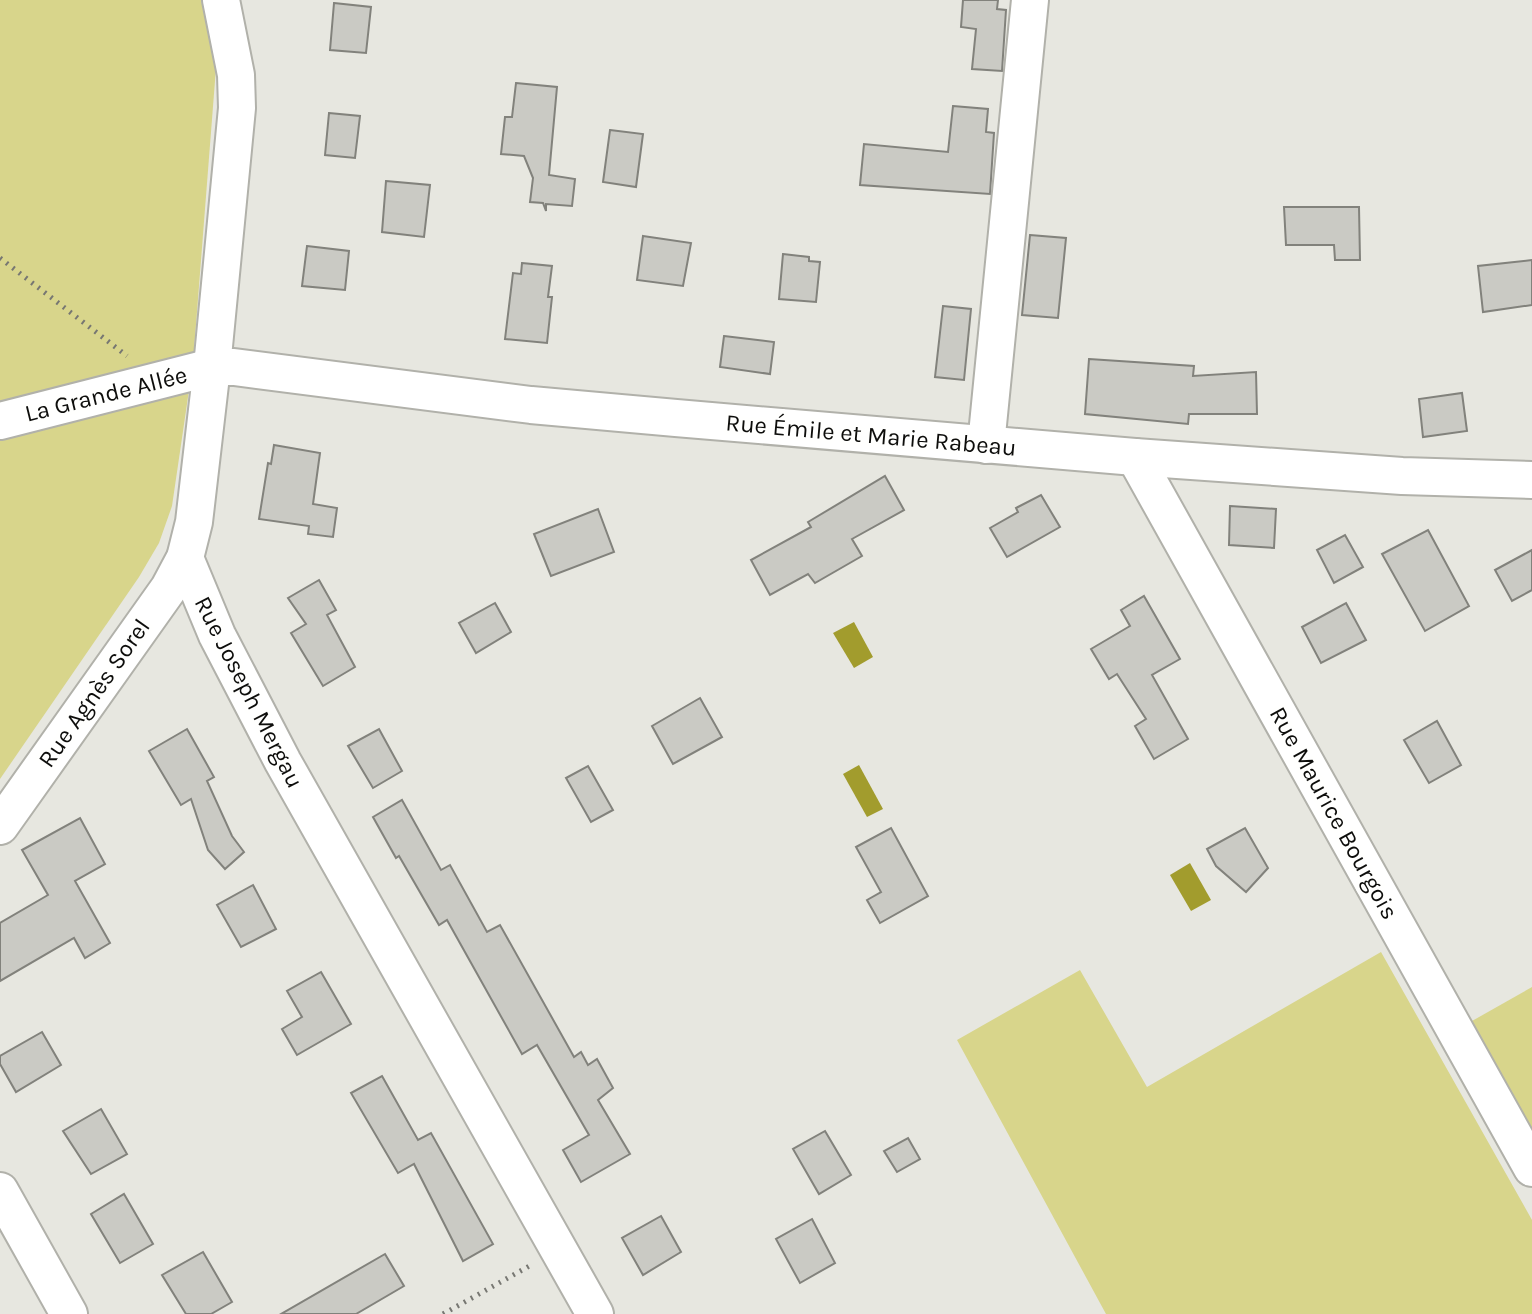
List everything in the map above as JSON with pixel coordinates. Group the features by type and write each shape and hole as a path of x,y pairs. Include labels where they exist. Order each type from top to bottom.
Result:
{"street":[{"path":"185,558 194,522 212,367 237,108 236,75 221,0"},
{"path":"986,445 1030,0"},
{"name":"La Grande Allée","path":"0,421 212,367"},
{"name":"Rue Émile et Marie Rabeau","path":"212,367 234,367 531,405 986,445 1402,476 1532,480"},
{"name":"Rue Maurice Bourgois","path":"1135,457 1532,1168"},
{"name":"Rue Agnès Sorel","path":"0,826 152,612 185,558"},
{"name":"Rue Joseph Mergau","path":"185,558 217,635 296,786 595,1314"},
{"path":"0,1191 69,1314"}],"path":[{"path":"0,258 159,381"},
{"path":"443,1314 559,1250"}],"shaded area":[{"path":"0,0 201,0 216,68 193,363 172,506 159,543 139,577 0,779"},
{"path":"854,622 873,657 854,668 833,633"},
{"path":"859,765 883,809 867,817 843,774"},
{"path":"1190,863 1211,900 1191,911 1170,875"},
{"path":"1381,952 1532,1220 1532,1314 1106,1314 957,1040 1080,970 1147,1087"},
{"path":"1532,987 1532,1129 1472,1021"}],"building":[{"path":"963,0 998,0 997,9 1006,10 1002,71 972,69 976,29 961,27"},
{"path":"334,3 371,7 366,53 330,50"},
{"path":"516,83 557,87 549,175 575,179 572,206 546,204 546,211 543,203 530,202 533,178 524,156 501,154 505,117 512,117"},
{"path":"953,106 988,109 986,132 994,133 990,194 860,185 864,144 948,152"},
{"path":"329,113 360,116 355,158 325,155"},
{"path":"610,130 643,134 636,187 603,182"},
{"path":"386,181 430,185 424,237 382,232"},
{"path":"1284,207 1359,207 1360,260 1335,260 1334,245 1286,245"},
{"path":"1030,235 1066,238 1058,318 1022,315"},
{"path":"643,236 691,243 683,286 637,280"},
{"path":"307,246 349,251 345,290 302,286"},
{"path":"783,254 809,257 809,261 820,262 816,302 779,299"},
{"path":"1532,260 1532,305 1483,312 1478,266"},
{"path":"522,263 552,266 547,343 505,339 513,273 521,274"},
{"path":"943,306 971,309 964,380 935,377"},
{"path":"724,336 774,342 770,374 720,367"},
{"path":"1089,359 1194,366 1193,376 1256,372 1257,414 1189,414 1188,424 1085,414"},
{"path":"1462,393 1467,431 1423,437 1419,399"},
{"path":"274,445 320,453 313,504 337,508 333,537 308,534 309,526 259,519"},
{"path":"885,476 904,510 852,539 862,556 815,583 808,574 770,595 751,560 811,527 808,522"},
{"path":"1041,495 1060,527 1007,557 990,528 1018,512 1016,508"},
{"path":"1230,506 1276,509 1274,548 1229,545"},
{"path":"598,509 614,552 551,576 534,534"},
{"path":"1428,530 1469,606 1425,631 1382,554"},
{"path":"1345,535 1363,567 1334,583 1317,550"},
{"path":"1532,550 1532,590 1512,601 1495,570"},
{"path":"319,580 336,610 327,615 355,667 323,686 291,633 306,624 288,598"},
{"path":"1144,596 1180,659 1152,675 1188,739 1154,759 1135,726 1146,719 1117,674 1109,679 1091,649 1130,626 1121,610"},
{"path":"495,603 511,632 476,653 459,623"},
{"path":"1346,603 1366,640 1321,663 1302,627"},
{"path":"700,698 722,737 673,764 652,726"},
{"path":"1437,721 1461,765 1429,783 1404,740"},
{"path":"187,729 214,777 207,781 232,836 244,852 225,869 208,850 191,799 181,805 149,751"},
{"path":"379,729 402,771 373,788 348,746"},
{"path":"588,766 613,810 591,822 566,778"},
{"path":"402,800 441,870 450,865 487,932 500,925 574,1057 581,1052 588,1065 597,1059 613,1088 598,1100 630,1154 581,1182 563,1150 589,1135 537,1045 522,1054 447,920 439,925 373,817"},
{"path":"80,818 105,864 75,881 110,943 85,958 74,938 0,981 0,923 48,895 22,850"},
{"path":"891,828 928,896 880,923 867,900 881,892 856,847"},
{"path":"1245,828 1268,868 1246,892 1216,866 1207,849"},
{"path":"253,885 276,929 241,947 217,905"},
{"path":"321,972 351,1024 297,1055 282,1029 302,1017 287,991"},
{"path":"42,1032 61,1065 16,1092 0,1064 0,1056"},
{"path":"382,1076 418,1140 431,1133 493,1244 463,1261 414,1164 398,1173 351,1093"},
{"path":"101,1109 127,1154 91,1174 63,1131"},
{"path":"825,1131 851,1175 819,1194 793,1149"},
{"path":"908,1138 920,1159 897,1172 884,1151"},
{"path":"124,1194 153,1244 120,1263 91,1214"},
{"path":"661,1216 681,1252 643,1275 622,1238"},
{"path":"812,1219 835,1263 800,1283 776,1239"},
{"path":"203,1252 232,1302 211,1314 186,1314 162,1275"},
{"path":"385,1254 404,1286 356,1314 281,1314"}]}
